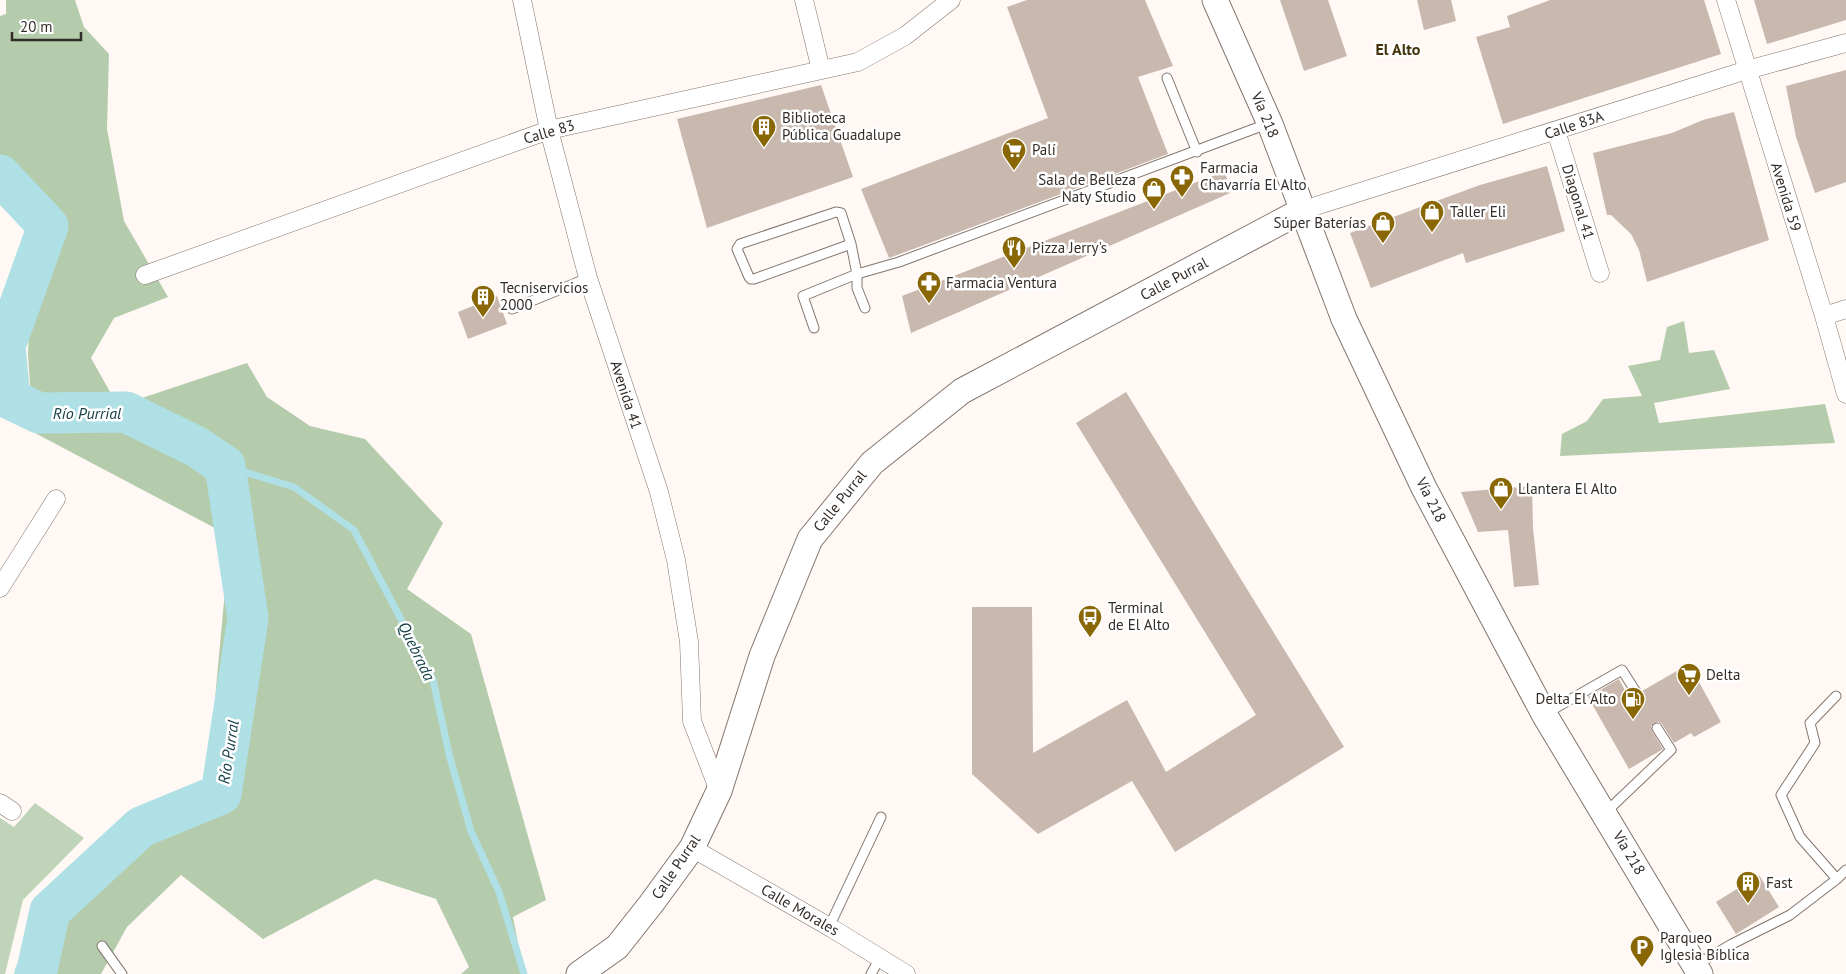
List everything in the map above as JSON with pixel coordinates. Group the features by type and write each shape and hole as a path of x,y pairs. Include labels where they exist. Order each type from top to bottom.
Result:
{"street":[{"name":"Avenida 41","path":"522,0 549,130 588,278 659,492 676,560 689,642 692,721 719,791"},
{"path":"804,0 820,70"},
{"name":"Calle 83","path":"145,275 549,130 858,62 905,36 951,0"},
{"name":"Vía 218","path":"1215,0 1270,124 1344,320 1424,488 1544,714 1605,813 1697,970"},
{"name":"Avenida 59","path":"1726,0 1824,316 1846,394"},
{"name":"Calle 83A","path":"1303,210 1747,70 1846,42"},
{"name":"Diagonal 41","path":"1556,131 1600,274"},
{"name":"Calle Purral","path":"579,974 617,947 652,904 692,848 719,791 762,656 810,539 872,462 962,391 1303,210"},
{"path":"1824,316 1846,309"},
{"path":"0,588 56,499"},
{"name":"Calle Morales","path":"692,848 906,974"}],"lane":[{"path":"1167,78 1197,152"},
{"path":"814,328 804,296 857,274 899,262 1270,124"},
{"path":"852,244 751,279 737,249 740,244 839,212 852,244 857,274 857,288 865,308"},
{"path":"512,309 588,278"},
{"path":"1544,714 1622,670 1636,692"},
{"path":"1836,696 1810,723 1815,743 1781,796 1800,837 1837,879"},
{"path":"1605,813 1671,750 1657,728"},
{"path":"829,927 881,817"},
{"path":"1697,970 1732,944 1790,915 1846,870"},
{"path":"102,946 122,974"},
{"path":"872,974 880,958"}],"green space":[{"path":"6,0 75,0 84,27 109,54 107,129 124,221 168,297 114,318 91,358 118,406 247,363 267,397 310,426 365,439 443,523 407,589 471,634 546,900 513,917 524,974 461,974 469,967 436,899 375,879 263,939 181,875 127,927 101,974 14,974 30,928 207,786 230,536 33,432 28,354 33,230 0,192 0,16 6,14"},
{"path":"1684,321 1689,353 1714,350 1730,389 1654,403 1659,423 1825,404 1835,443 1560,456 1562,434 1587,421 1603,399 1642,396 1628,366 1660,360 1667,327"},
{"path":"35,803 84,838 23,900 5,974 0,974 0,818 14,827"}],"building":[{"name":"Palí","path":"1027,0 1145,0 1173,66 1138,77 1168,154 889,258 861,189 1048,118 1007,7"},
{"path":"1280,0 1328,0 1347,56 1304,71"},
{"path":"1417,0 1451,0 1456,21 1424,30"},
{"path":"1550,0 1704,0 1721,54 1503,124 1476,37 1510,27 1507,16"},
{"path":"1754,0 1846,0 1846,20 1767,44"},
{"path":"1846,70 1846,182 1815,193 1796,137 1786,86"},
{"name":"Biblioteca Pública Guadalupe","path":"821,85 853,177 707,228 677,119"},
{"path":"1734,112 1769,240 1647,282 1639,250 1631,234 1611,215 1607,215 1593,153 1672,133 1703,120"},
{"path":"1547,166 1565,231 1466,263 1463,253 1371,288 1350,233 1480,185"},
{"path":"1225,171 1230,193 911,333 902,296"},
{"name":"Tecniservicios 2000","path":"497,296 507,324 468,339 458,312"},
{"path":"1126,392 1344,747 1175,852 1132,781 1038,834 972,774 972,607 1032,607 1033,753 1127,700 1166,772 1256,715 1076,423"},
{"name":"Llantera El Alto","path":"1532,486 1533,528 1539,585 1514,587 1508,530 1478,532 1461,492"},
{"name":"Delta El Alto","path":"1689,664 1721,722 1694,737 1691,733 1674,743 1662,724 1659,722 1654,723 1651,726 1652,731 1663,749 1629,769 1588,697 1619,679 1629,698 1639,697 1642,691"},
{"name":"Fast","path":"1759,875 1779,907 1736,934 1716,902"}],"waterway":[{"name":"Río Purral","path":"0,175 48,226 5,346 10,399 39,413 126,412 197,447 225,466 248,618 221,794 141,827 50,911 35,974"},
{"name":"Quebrada","path":"225,466 294,487 354,530 433,680 450,758 471,831 499,892 524,974"}],"place":[{"name":"Biblioteca Pública Guadalupe","path":"764,148"},
{"name":"Palí","path":"1014,171"},
{"name":"Farmacia Chavarría El Alto","path":"1182,198"},
{"name":"Sala de Belleza Naty Studio","path":"1154,210"},
{"name":"Taller Eli","path":"1432,233"},
{"name":"Súper Baterías","path":"1383,244"},
{"name":"Pizza Jerry's","path":"1014,269"},
{"name":"Farmacia Ventura","path":"929,304"},
{"name":"Tecniservicios 2000","path":"483,318"},
{"name":"Llantera El Alto","path":"1501,510"},
{"name":"Terminal de El Alto","path":"1090,638"},
{"name":"Delta","path":"1689,696"},
{"name":"Delta El Alto","path":"1633,720"},
{"name":"Fast","path":"1748,904"},
{"name":"Parqueo Iglesia Bíblica","path":"1642,968"}],"district":[{"name":"El Alto","path":"1398,49"}],"water label":[{"name":"Río Purrial","path":"87,413"}]}
